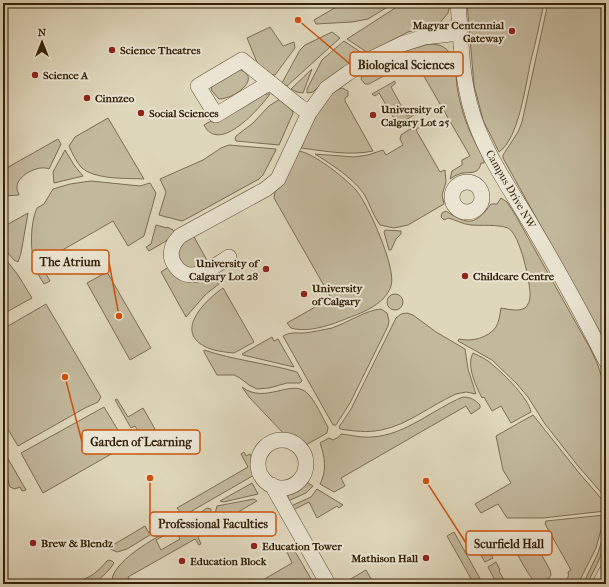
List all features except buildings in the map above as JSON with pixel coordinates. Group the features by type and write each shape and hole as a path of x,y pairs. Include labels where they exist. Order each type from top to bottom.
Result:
{"street":[{"name":"Campus Drive NW","path":"458,3 465,84 477,126 504,178 559,272 606,361"},
{"path":"230,257 201,273 193,275 179,270 174,263 171,253 173,245 180,236 266,189 278,179 309,113 327,88 373,58 402,44 424,37 460,33"},
{"path":"269,83 216,115 198,86 242,60 269,83 309,113"},
{"path":"481,191 504,178"},
{"path":"278,486 282,504 328,584"},
{"path":"600,584 606,572"}],"shaded area":[{"path":"343,3 394,3 368,19 352,22 316,24 314,20"},
{"path":"403,3 450,3 448,13 439,24 408,32 368,53 347,39"},
{"path":"467,3 544,3 517,123 506,145 499,152 483,120 474,85"},
{"path":"548,3 606,3 606,343 503,158 503,155 518,132 522,122"},
{"path":"270,27 283,46 294,42 295,48 275,75 268,75 259,67 247,38"},
{"path":"332,32 340,38 287,86 282,83 300,50 305,45"},
{"path":"344,41 365,55 331,76 313,92 307,93 307,89 322,60"},
{"path":"429,44 444,47 452,58 455,65 457,87 463,113 470,132 484,160 484,163 481,163 477,171 459,174 450,179 452,171 462,165 462,160 470,156 414,59 394,70 382,62 405,51"},
{"path":"379,64 391,72 369,84 365,84 361,79 363,73"},
{"path":"238,69 245,73 248,77 248,82 239,92 219,99 212,91 211,87"},
{"path":"312,69 303,93 291,89"},
{"path":"395,81 395,84 391,87 407,116 414,115 393,128 392,125 396,122 379,93 375,96 372,94"},
{"path":"342,88 348,91 348,96 345,98 345,101 373,151 346,153 301,148 312,123 323,105 335,91"},
{"path":"270,94 258,109 239,126 229,132 219,135 211,133 204,125 253,97"},
{"path":"280,99 291,108 293,113 279,145 236,141 236,136 253,123 269,106"},
{"path":"108,118 144,179 111,178 94,174 81,167 76,160 69,146 75,137"},
{"path":"418,124 421,126 416,130 440,172 445,170 446,182 442,195 444,204 408,225 394,228 380,225 375,218 364,194 354,182 315,154 354,157 368,155 383,150 386,155 403,145 400,139 401,135"},
{"path":"58,139 61,144 49,169 40,168 28,172 17,184 19,195 3,196 3,170"},
{"path":"229,145 276,150 263,175 259,179 182,221 159,215 166,192 160,179 203,160 221,148"},
{"path":"65,150 83,176 54,183 53,172"},
{"path":"298,151 312,156 320,161 345,179 356,190 374,222 386,252 392,278 391,286 384,298 373,306 361,313 320,328 305,330 291,328 287,323 331,298 274,198 275,192"},
{"path":"91,181 140,186 150,183 156,193 144,236 128,246 113,221 40,263 50,281 44,284 36,269 32,253 32,229 37,208 44,204 53,189 70,184"},
{"path":"501,198 507,202 516,216 597,363 606,389 606,498 578,466 545,424 528,397 517,384 492,360 458,341 459,339 469,340 489,334 496,327 501,308 519,310 525,308 529,301 529,282 524,260 517,239 508,228 471,225 448,218 444,220 441,217 442,213 446,211 460,219 471,221 480,216 491,204 497,204"},
{"path":"28,213 18,262 14,260 3,247 3,227"},
{"path":"156,225 167,227 173,230 174,233 166,241 149,251 146,247 151,244"},
{"path":"385,230 401,231 401,234 396,239 391,250 389,250 384,232"},
{"path":"193,235 209,264 190,271 178,260 179,246"},
{"path":"3,256 18,275 32,298 3,314"},
{"path":"170,266 213,270 220,283 205,295 186,317 161,272"},
{"path":"107,272 151,348 130,360 87,283"},
{"path":"223,288 254,342 234,353 222,352 207,348 196,339 192,332 196,315 209,299"},
{"path":"392,294 398,294 403,299 401,308 398,310 392,310 387,305 387,299"},
{"path":"46,304 101,397 98,402 18,446 3,421 3,329"},
{"path":"381,309 387,313 389,321 388,326 350,403 336,425 333,425 283,336 291,333 307,333 332,328 363,314"},
{"path":"407,313 413,315 436,332 465,349 468,369 476,394 466,392 456,394 401,424 381,430 355,431 340,429 339,427 351,409 396,318 401,314"},
{"path":"272,337 274,341 278,339 294,367 242,354"},
{"path":"204,350 294,371 297,372 302,381 300,383 287,383 269,388 257,389 234,375 217,375"},
{"path":"473,353 489,362 510,381 526,400 531,412 511,423 501,406 492,411 484,397 482,398 471,370 471,358"},
{"path":"242,387 251,392 260,393 269,393 294,388 301,389 310,396 316,404 328,427 327,433 304,446 291,436 285,435 249,397"},
{"path":"463,397 475,400 480,405 480,408 471,414 466,406 341,478 345,486 334,492 320,484 324,474 324,464 320,443 329,438 333,440 341,434 368,437 396,432"},
{"path":"117,399 128,417 143,408 155,429 141,437 135,426 131,428 115,400"},
{"path":"104,407 127,445 43,493 21,453"},
{"path":"533,415 606,504 605,511 543,518 507,518 498,504 481,513 475,504 511,483 503,470 496,436"},
{"path":"3,450 26,490 22,491 20,487 15,489 10,487 3,461"},
{"path":"244,452 246,456 250,454 256,474 183,516 177,508 248,467 241,454"},
{"path":"303,480 313,486 306,493 288,501 288,492"},
{"path":"252,483 258,494 224,502 220,501"},
{"path":"317,489 343,505 339,508 337,506 317,518 309,502 293,510 291,506 311,497"},
{"path":"254,499 257,501 219,523 212,529 217,506"},
{"path":"207,508 211,509 208,520 200,524 191,520 191,519"},
{"path":"168,513 172,521 171,522 127,549 117,552 108,548 145,526 149,533 170,521 167,514"},
{"path":"605,515 596,548 578,584 560,584 567,579 568,572 571,570 545,524 546,521"},
{"path":"184,524 197,528 204,533 198,537 201,544 199,545 195,539 128,577 131,584 112,584 113,576 126,559 157,537 174,528 175,529","holes":["175,529 180,539 161,550 156,540"]},
{"path":"606,527 603,550 587,584 583,584 598,553"},
{"path":"454,532 483,584 474,584 447,536"},
{"path":"480,534 493,558 485,562 471,539"},
{"path":"523,541 535,543 550,570 551,575 547,581 540,583 535,582 525,568 517,552 518,547"},
{"path":"293,548 314,584 256,584 292,563 287,552"},
{"path":"108,560 114,563 100,579 88,584 73,584 74,581 89,577 101,568"},
{"path":"496,562 500,570 499,571 508,584 497,584 488,567"},
{"path":"366,570 374,584 347,584 349,580"}],"place":[{"name":"Biological Sciences","path":"298,20"},
{"name":"Magyar Centennial Gateway","path":"512,31"},
{"name":"Science Theatres","path":"112,50"},
{"name":"Science A","path":"35,75"},
{"name":"Cinnzeo","path":"87,98"},
{"name":"Social Sciences","path":"141,113"},
{"name":"University of Calgary Lot 25","path":"373,115"},
{"name":"University of Calgary Lot 28","path":"266,269"},
{"name":"Childcare Centre","path":"465,276"},
{"name":"University of Calgary","path":"304,294"},
{"name":"The Atrium","path":"119,316"},
{"name":"Garden of Learning","path":"65,377"},
{"name":"Professional Faculties","path":"150,478"},
{"name":"Scurfield Hall","path":"426,481"},
{"name":"Brew & Blendz","path":"33,543"},
{"name":"Education Tower","path":"254,546"},
{"name":"Mathison Hall","path":"426,558"},
{"name":"Education Block","path":"182,561"}]}
